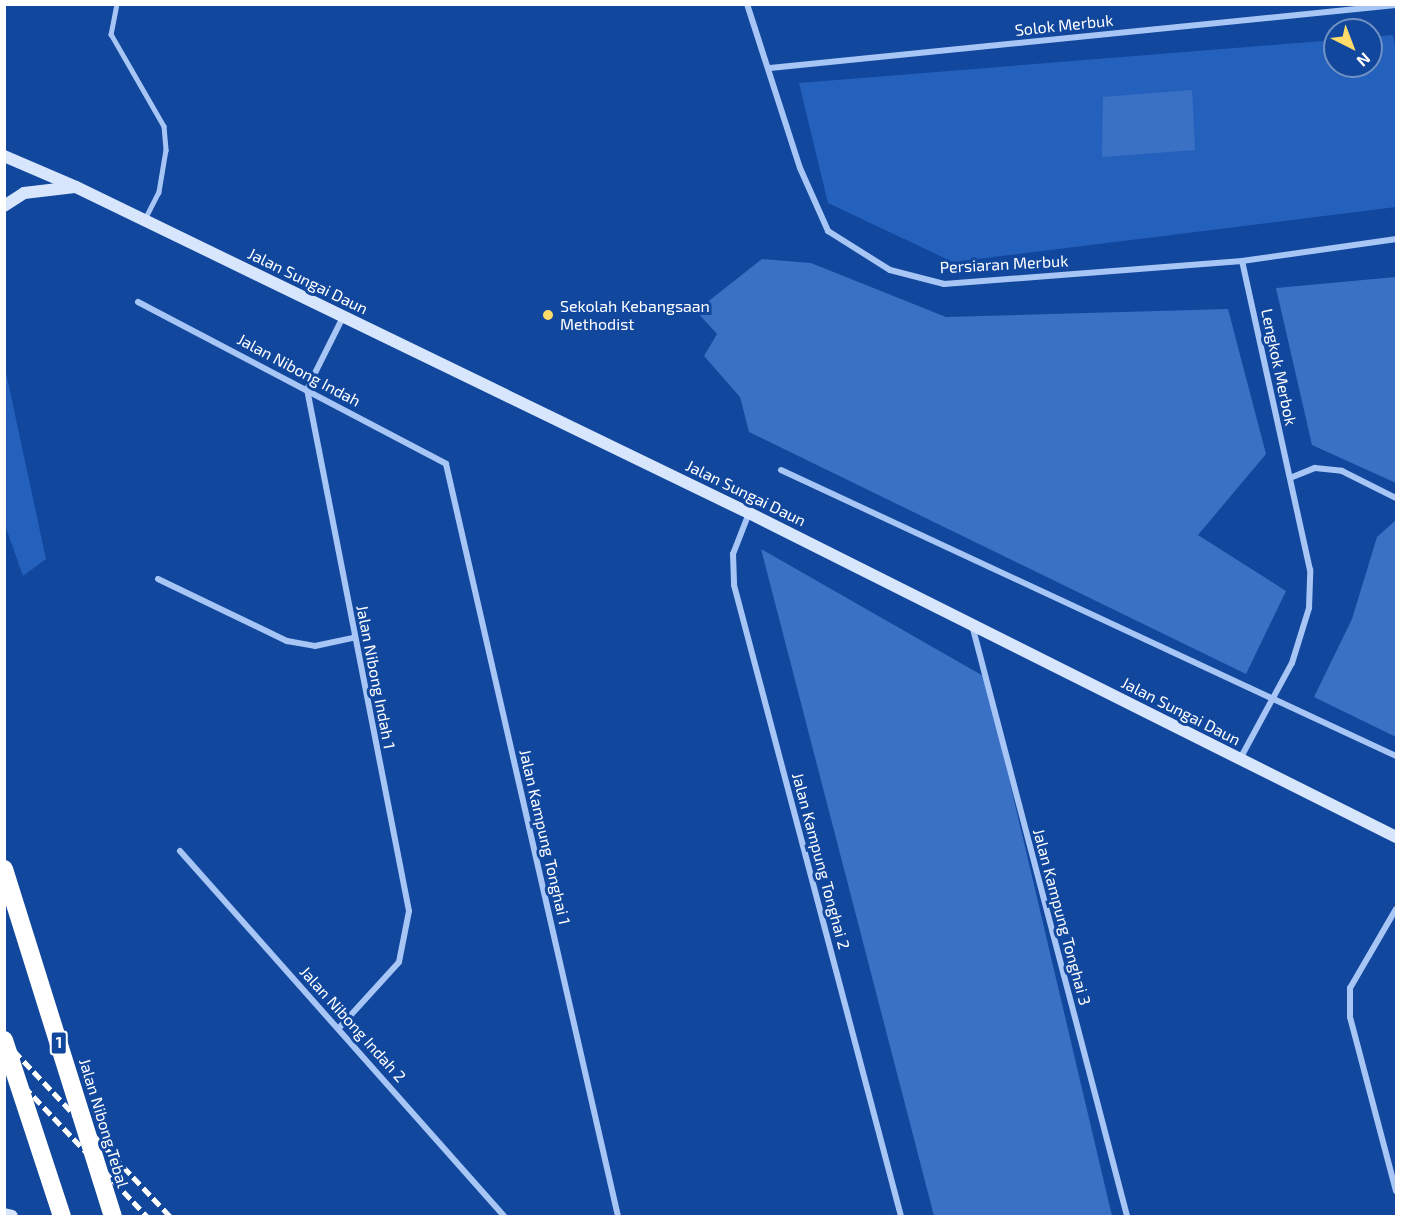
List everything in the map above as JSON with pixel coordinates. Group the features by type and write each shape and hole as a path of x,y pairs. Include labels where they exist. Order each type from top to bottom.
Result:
{"highway":[{"name":"Jalan Nibong Tebal","path":"4,869 113,1216"},
{"path":"4,1040 62,1216"}],"street":[{"name":"Persiaran Merbuk","path":"747,4 770,68 800,168 828,231 890,270 944,284 1242,261 1396,239"},
{"name":"Solok Merbuk","path":"770,68 1396,6"},
{"name":"Jalan Sungai Daun","path":"4,156 145,220 749,513 1396,837"},
{"path":"4,206 24,193 76,187"},
{"name":"Lengkok Merbok","path":"1240,759 1292,663 1309,608 1310,570 1242,261"},
{"name":"Jalan Nibong Indah","path":"138,302 308,389 446,464"},
{"path":"308,389 343,316"},
{"name":"Jalan Nibong Indah 1","path":"308,389 354,638 409,911 399,962 339,1028"},
{"name":"Jalan Kampung Tonghai 1","path":"446,464 618,1216"},
{"path":"1290,478 1315,468 1342,471 1396,498"},
{"path":"781,470 1396,756"},
{"name":"Jalan Kampung Tonghai 2","path":"749,513 733,554 734,585 901,1216"},
{"path":"158,579 287,641 315,646 354,638"},
{"name":"Jalan Kampung Tonghai 3","path":"972,625 1127,1216"},
{"name":"Jalan Nibong Indah 2","path":"180,851 504,1216"},
{"path":"1396,909 1350,988 1350,1017 1396,1191"},
{"path":"4,1214 12,1216"}],"lane":[{"path":"117,4 111,34 164,126 166,150 159,192 145,220"}],"shaded area":[{"path":"1393,35 1396,51 1396,207 953,262 828,203 799,83 1323,41 1323,78 1383,78 1383,36"},
{"path":"5,368 46,559 23,576 5,525"}],"building":[{"path":"1192,90 1195,150 1102,157 1103,97"},
{"path":"762,259 811,263 946,317 1228,309 1266,454 1198,535 1286,591 1246,674 749,432 740,397 704,356 717,334 696,311"},
{"path":"1396,277 1396,483 1312,445 1276,288"},
{"path":"1396,520 1396,737 1314,697 1352,619 1377,537"},
{"path":"761,549 985,677 1112,1216 934,1216"}],"railway":[{"path":"4,1040 170,1216"},
{"path":"4,1065 147,1216"}],"place":[{"name":"Sekolah Kebangsaan Methodist","path":"548,315"}]}
